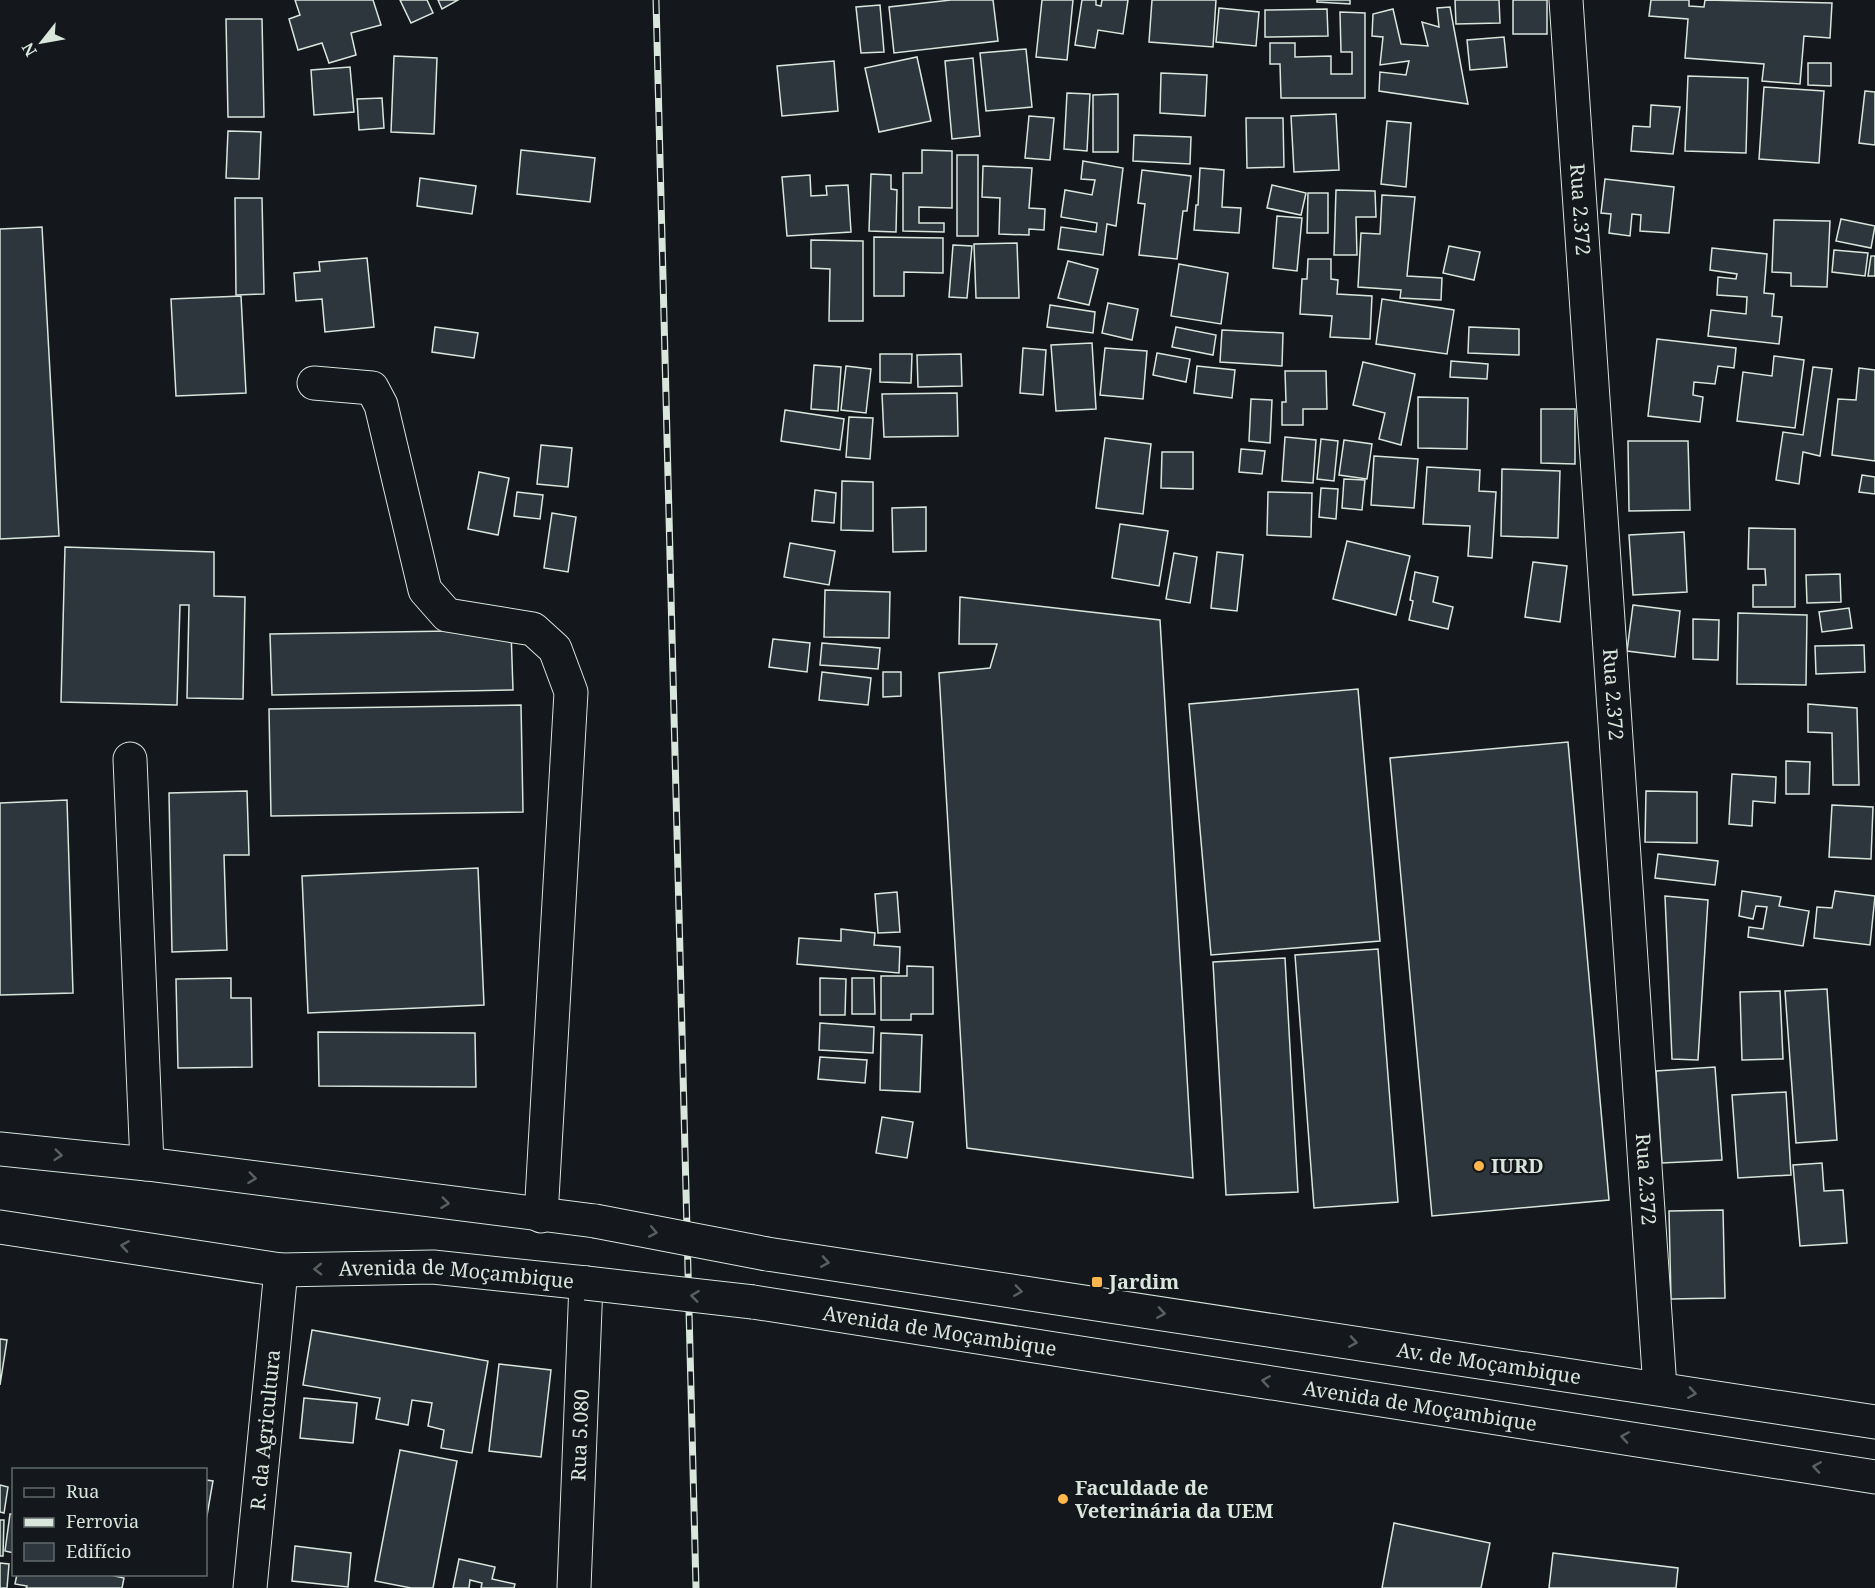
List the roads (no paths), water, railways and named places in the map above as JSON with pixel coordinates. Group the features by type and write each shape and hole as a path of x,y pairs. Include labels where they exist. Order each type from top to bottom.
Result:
{"main road":[{"name":"Rua 2.372","path":"1566,0 1660,1388"},
{"path":"0,1149 147,1164 541,1216 571,692 555,649 533,629 447,615 424,590 381,405 372,388 314,383"},
{"path":"130,759 147,1164"},
{"name":"Av. de Moçambique","path":"541,1216 595,1221 767,1254 1875,1422"},
{"name":"Avenida de Moçambique","path":"0,1227 281,1270 433,1267 753,1302 1875,1477"},
{"name":"R. da Agricultura","path":"250,1588 281,1270"},
{"name":"Rua 5.080","path":"574,1588 586,1283"}],"railway":[{"path":"656,0 696,1588"}],"place":[{"name":"IURD","path":"1479,1166"},
{"name":"Jardim","path":"1097,1282"},
{"name":"Faculdade de Veterinária da UEM","path":"1063,1499"}]}
